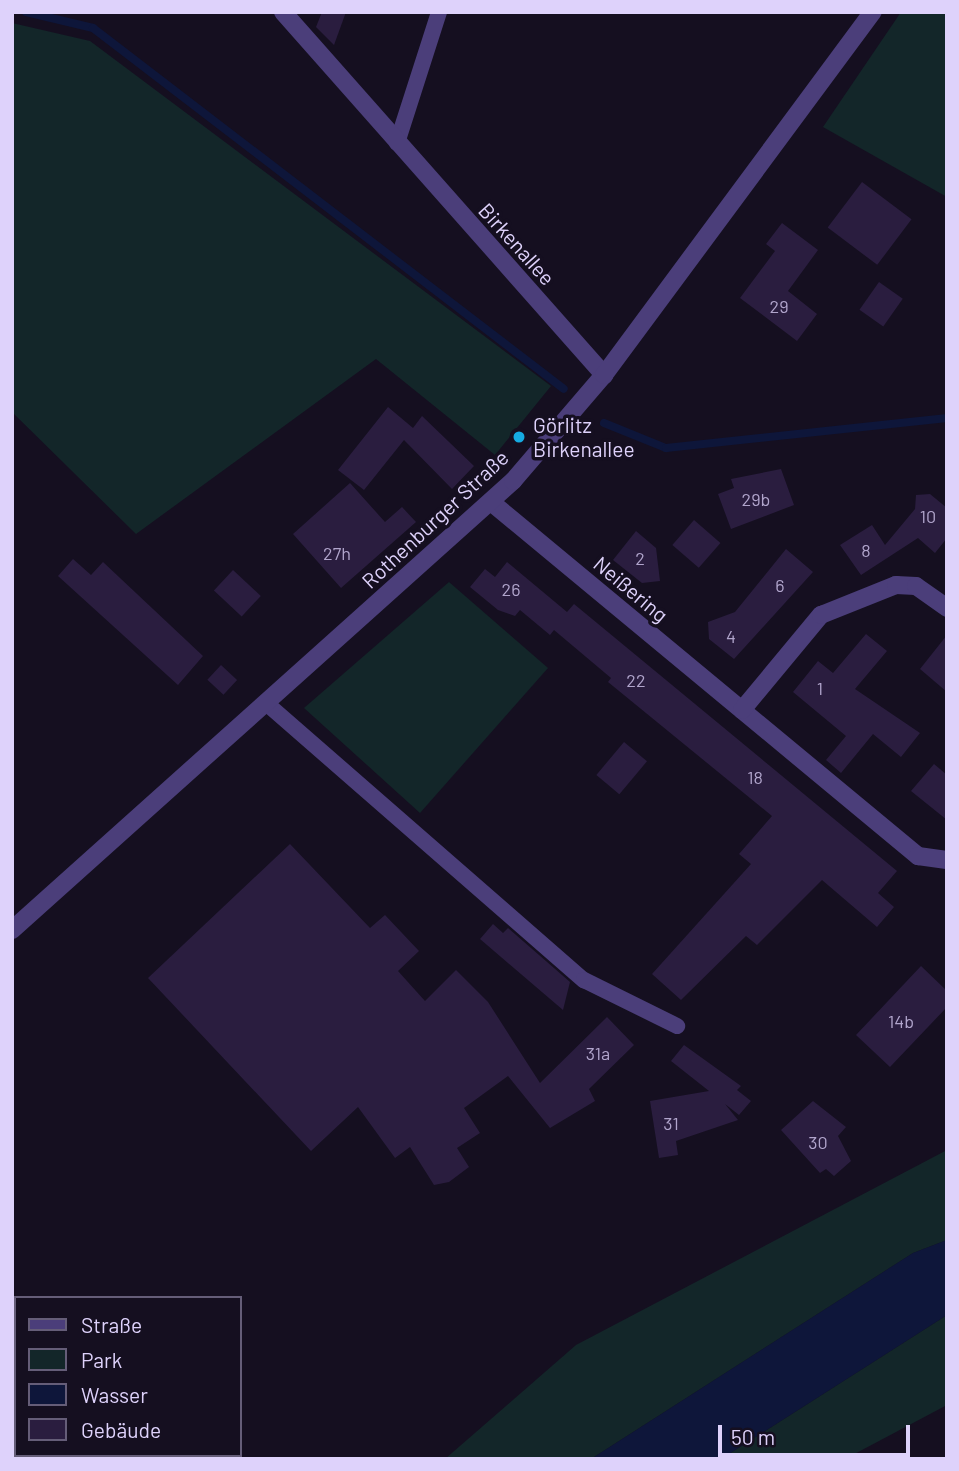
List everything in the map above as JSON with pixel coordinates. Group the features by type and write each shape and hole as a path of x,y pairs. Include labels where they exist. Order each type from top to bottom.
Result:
{"street":[{"name":"Birkenallee","path":"283,12 604,375"},
{"name":"Rothenburger Straße","path":"12,930 491,502 604,375 873,12"},
{"name":"Neißering","path":"491,502 918,856 947,860"},
{"path":"742,710 821,615 896,585 916,586 947,608"}],"lane":[{"path":"397,143 439,12"},
{"path":"266,704 584,980 677,1026"}],"green space":[{"path":"901,12 947,12 947,197 823,127"},
{"path":"12,23 90,41 551,386 495,455 376,359 136,534 12,412"},
{"path":"449,582 548,668 420,813 304,708"},
{"path":"947,1150 947,1240 913,1253 591,1459 445,1459 576,1345"},
{"path":"947,1315 947,1405 845,1459 721,1459"}],"water":[{"path":"947,1240 947,1315 721,1459 591,1459 913,1253"}],"building":[{"path":"322,12 346,12 334,45 316,27"},
{"path":"862,182 912,219 877,265 828,228"},
{"path":"782,223 818,250 788,291 817,314 797,341 740,298 775,251 766,244"},
{"path":"879,282 903,299 883,326 859,310"},
{"path":"388,407 413,428 422,416 474,466 452,489 404,440 364,490 338,470"},
{"path":"781,469 794,505 731,529 718,494 734,488 731,479"},
{"path":"350,483 385,522 402,507 416,522 341,588 293,534"},
{"path":"930,494 947,508 947,538 935,553 918,538 861,575 840,545 872,525 885,545 915,509 916,495"},
{"path":"694,520 720,543 699,568 672,545"},
{"path":"636,531 656,548 660,581 642,583 613,560"},
{"path":"786,549 813,572 734,659 709,639 708,622 735,612"},
{"path":"73,559 91,575 103,562 203,656 178,685 58,576"},
{"path":"507,562 567,612 574,604 897,871 878,893 894,907 877,927 822,880 757,945 746,936 681,1000 652,974 751,864 739,854 772,816 608,682 611,678 554,630 550,635 520,610 515,616 498,610 470,587 485,569 495,577"},
{"path":"233,570 261,596 242,616 214,590"},
{"path":"866,634 887,651 855,689 920,733 901,757 873,734 841,773 826,760 846,736 793,692 818,661 833,673"},
{"path":"947,635 947,692 920,669"},
{"path":"221,665 237,680 223,695 207,680"},
{"path":"624,742 647,761 619,794 596,775"},
{"path":"934,764 947,775 947,820 911,791"},
{"path":"290,844 370,928 385,915 419,951 398,971 425,1001 456,970 488,1002 540,1083 607,1017 634,1045 589,1089 595,1101 550,1128 508,1076 464,1108 480,1133 457,1148 469,1167 449,1182 434,1185 410,1147 395,1158 358,1107 311,1151 148,978"},
{"path":"493,924 503,933 508,928 570,982 563,1010 480,939"},
{"path":"921,966 947,991 947,1007 890,1067 856,1035"},
{"path":"684,1045 741,1086 737,1090 751,1101 739,1115 725,1104 738,1120 676,1141 678,1155 659,1158 650,1101 709,1091 671,1061"},
{"path":"813,1101 846,1127 838,1136 851,1161 834,1176 826,1169 820,1173 781,1130"}],"waterway":[{"path":"26,12 93,28 564,389"},
{"path":"604,423 666,448 947,418"}],"place":[{"name":"Görlitz Birkenallee","path":"519,437"}]}
